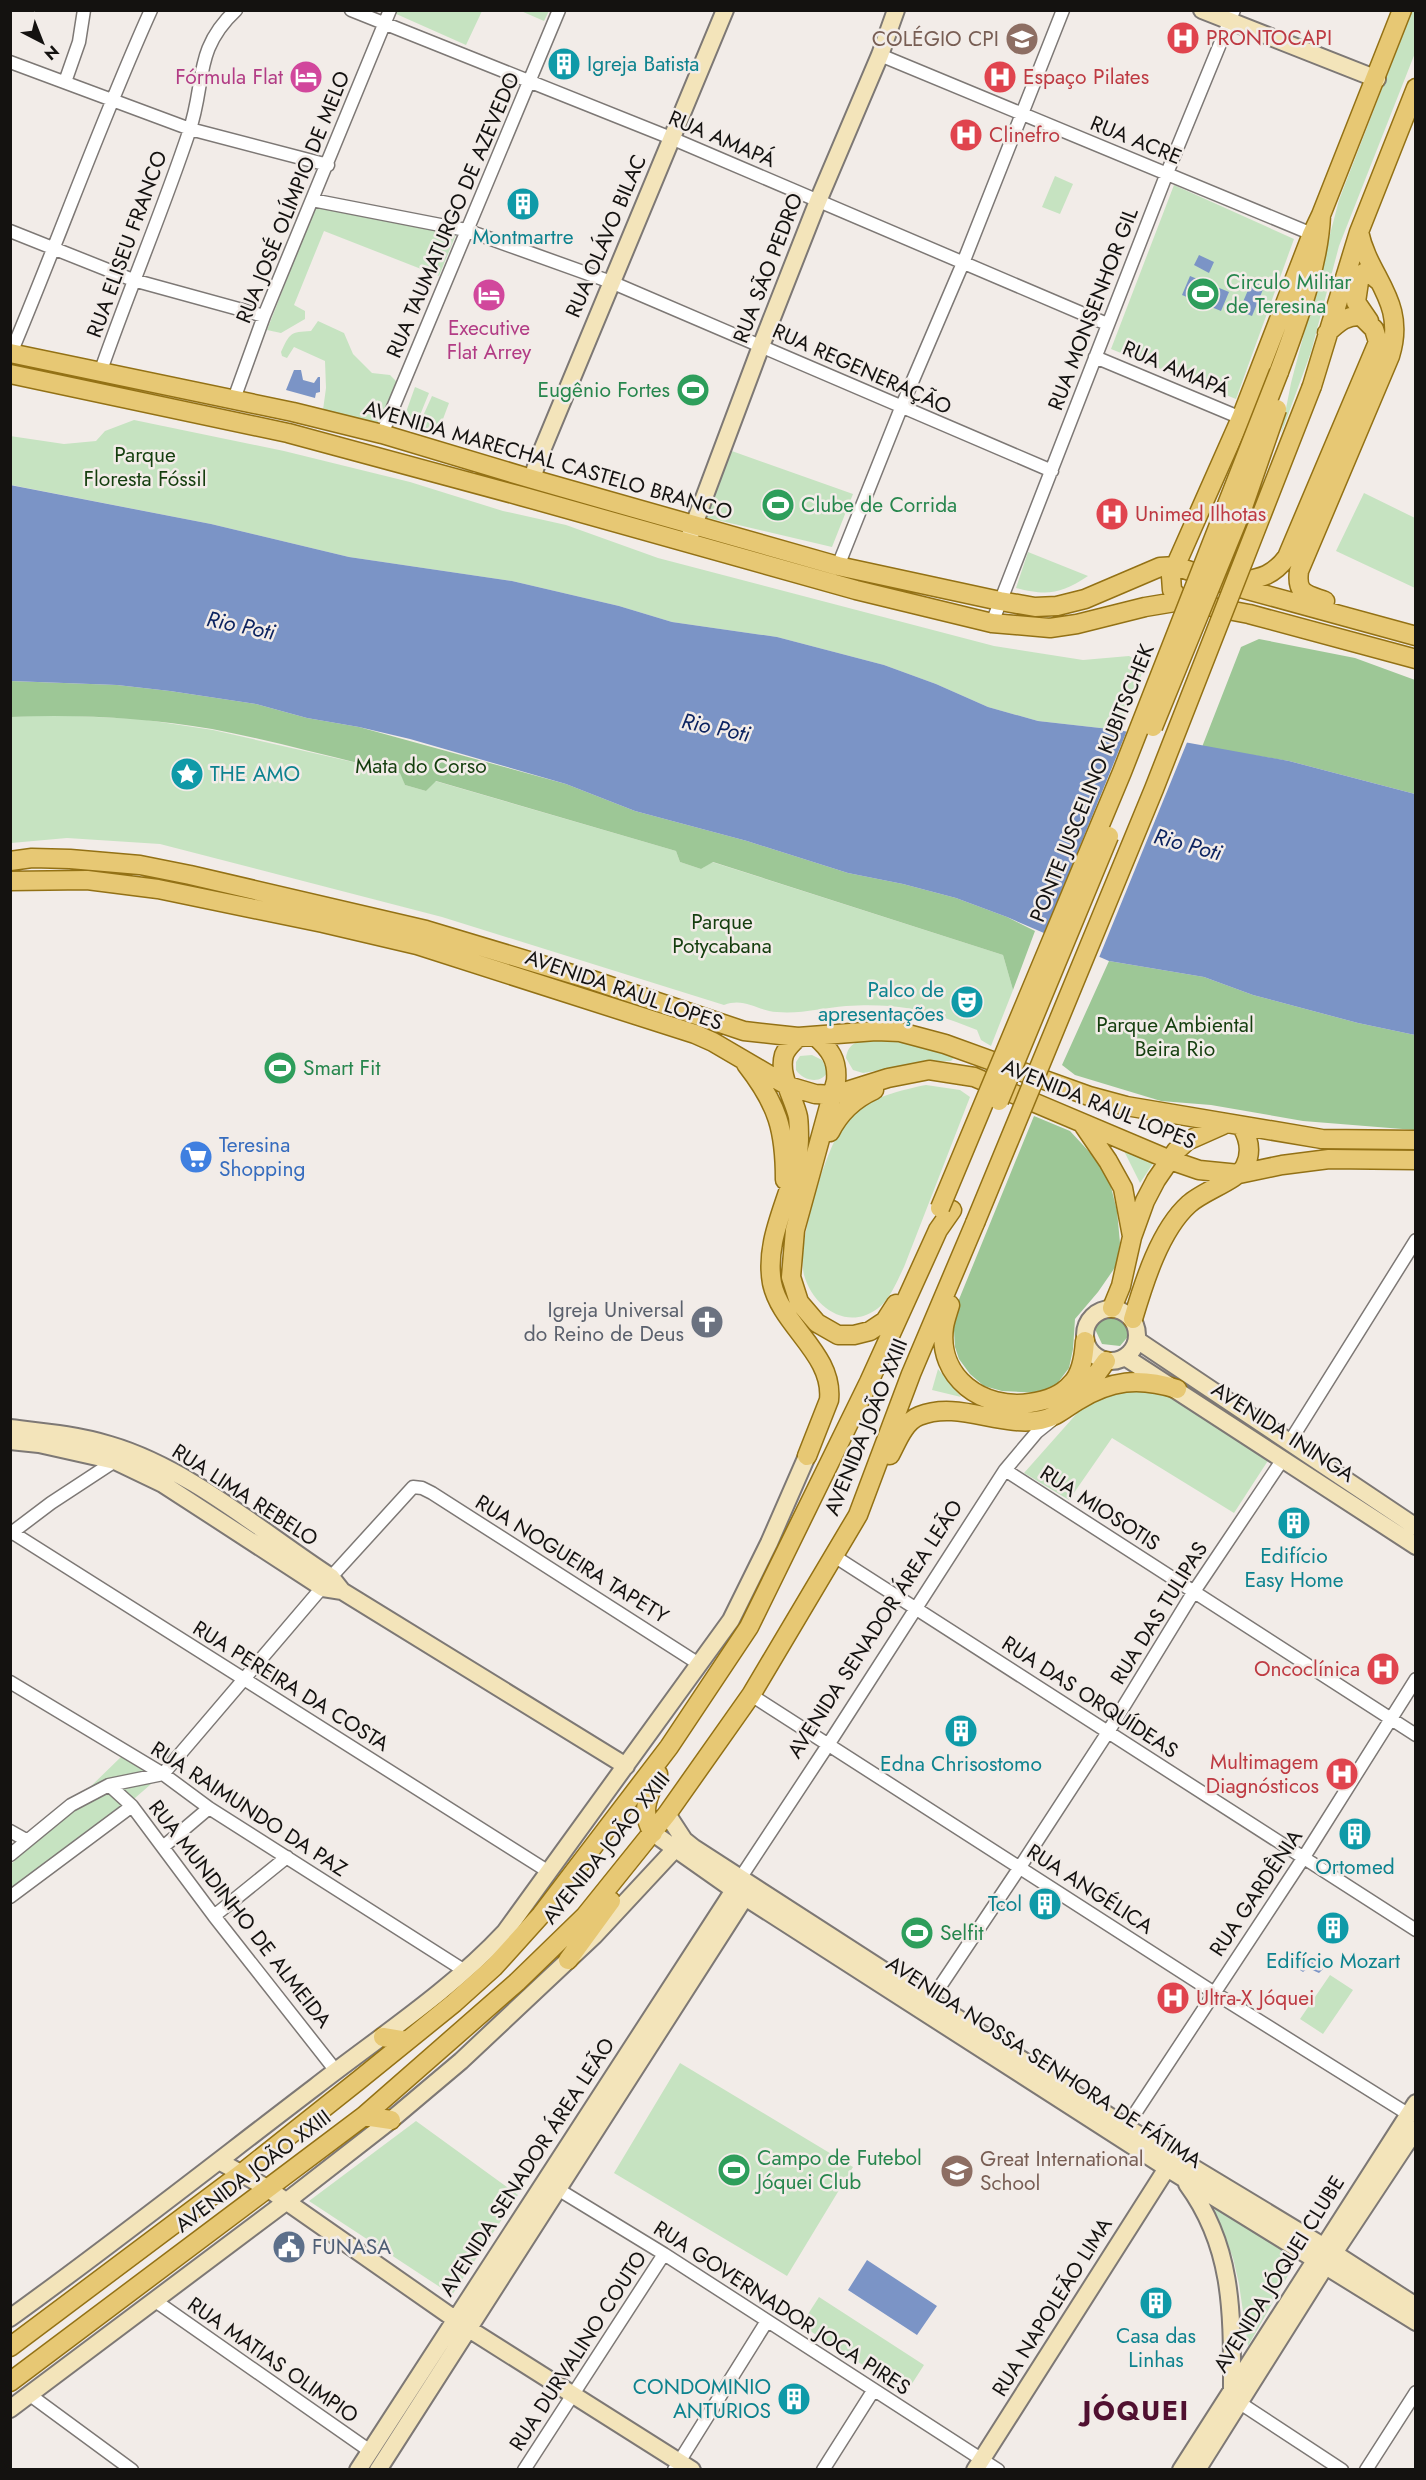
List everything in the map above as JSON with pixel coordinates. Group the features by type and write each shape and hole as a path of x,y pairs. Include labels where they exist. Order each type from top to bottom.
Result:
{"main road":[{"path":"1181,601 1171,586 1171,576 1241,418 1312,234 1377,79 1402,10"},
{"path":"1085,1341 1082,1362 1072,1384 1041,1401 1015,1406 995,1404 968,1389 945,1352 944,1328 975,1223 1158,778 1312,386 1359,232 1416,88"},
{"name":"PONTE JUSCELINO KUBITSCHEK","path":"946,1209 1284,374 1294,329 1320,239 1321,215"},
{"path":"1226,585 1269,576 1278,569 1304,538 1390,356 1395,332 1386,290 1367,257 1359,232"},
{"path":"1377,625 1301,591 1298,585 1304,538 1378,342 1377,335 1356,302 1359,279 1364,271 1369,272 1386,290"},
{"path":"1327,333 1341,312 1356,302 1386,290"},
{"path":"1327,333 1339,322 1352,315 1361,316 1368,321"},
{"name":"AVENIDA MARECHAL CASTELO BRANCO","path":"11,353 234,399 382,434 838,566 1000,601 1035,607 1057,606 1085,598 1160,567 1176,566"},
{"name":"AVENIDA MARECHAL CASTELO BRANCO","path":"10,374 288,433 856,590 992,622 1050,628 1181,601 1249,614 1416,659"},
{"path":"288,433 293,412"},
{"path":"1176,566 1226,585 1416,636"},
{"name":"AVENIDA RAUL LOPES","path":"10,861 32,858 70,859 141,866 190,874 426,930 592,980 744,1030 807,1036 876,1031 900,1032 945,1044 1089,1096 1126,1106 1322,1139 1416,1140"},
{"name":"AVENIDA RAUL LOPES","path":"10,881 87,880 158,889 406,943 665,1023 713,1042 788,1086 815,1094 834,1095 888,1078 929,1070 974,1077 1170,1160 1199,1170 1239,1174 1282,1165 1329,1159 1416,1160"},
{"path":"807,1456 829,1400 830,1391 825,1371 783,1311 772,1284 771,1255 784,1197 799,1152 798,1118 788,1086 783,1057 788,1047 807,1036 834,1057 837,1069 834,1095 795,1230 791,1277 799,1302 817,1323 838,1335 854,1335 870,1331 885,1320 921,1268"},
{"path":"742,1059 761,1087 780,1124 784,1150 784,1197"},
{"path":"813,1165 839,1115 867,1093 912,1073"},
{"path":"1081,1122 1108,1161 1122,1188 1132,1237"},
{"path":"1112,1308 1121,1286 1132,1237 1146,1201 1170,1160 1181,1145 1194,1136 1234,1125 1247,1135 1250,1149 1245,1166 1239,1174 1207,1190 1177,1216 1143,1286 1132,1318"},
{"name":"AVENIDA JOÃO XXIII","path":"10,2347 242,2173 407,2041 494,1967 541,1915 669,1747 749,1627 868,1382 946,1209"},
{"name":"AVENIDA JOÃO XXIII","path":"10,2382 364,2116 517,1982 585,1916 653,1833 751,1695 858,1515 909,1378 975,1223"},
{"path":"1077,1401 1095,1380 1106,1361"},
{"path":"858,1515 904,1428 916,1417 932,1411 952,1411 1020,1420 1038,1420 1058,1415 1077,1401 1102,1389 1129,1381 1155,1382 1177,1389"},
{"path":"807,1456 840,1409 868,1382"},
{"path":"653,1833 648,1825 644,1809 669,1747"},
{"path":"568,1960 630,1875 637,1853"},
{"path":"383,2037 407,2041"},
{"path":"364,2116 391,2120"}],"street":[{"path":"65,82 80,42 84,10"},
{"path":"11,353 55,249 111,99 151,10"},
{"path":"190,129 205,55 212,38 236,10"},
{"name":"RUA AMAPÁ","path":"351,10 671,138 1107,324"},
{"name":"RUA JOSÉ OLÍMPIO DE MELO","path":"234,399 264,316 390,10"},
{"name":"RUA TAUMATURGO DE AZEVEDO","path":"382,434 559,10"},
{"name":"RUA OLÁVO BILAC","path":"532,479 611,282 725,10"},
{"name":"RUA SÃO PEDRO","path":"687,544 761,346 818,201 880,55 896,10"},
{"path":"838,566 901,408 963,262 1063,10"},
{"path":"1202,10 1232,16 1377,79"},
{"name":"RUA MONSENHOR GIL","path":"992,622 1107,324 1232,16"},
{"name":"RUA ACRE","path":"880,55 1312,234"},
{"path":"10,62 190,129 328,165"},
{"name":"RUA ELISEU FRANCO","path":"100,373 190,129"},
{"name":"RUA REGENERAÇÃO","path":"312,200 466,230 611,282 1052,471"},
{"path":"10,231 133,280 264,316"},
{"name":"RUA AMAPÁ","path":"1095,357 1241,418"},
{"name":"RUA DAS TULIPAS","path":"932,2000 1108,1732 1416,1240"},
{"path":"1112,1308 1120,1309 1132,1318 1138,1333 1137,1340 1135,1347 1125,1357 1116,1361 1106,1361 1093,1354 1085,1341 1084,1333 1090,1318 1103,1309 1112,1308"},
{"name":"AVENIDA ININGA","path":"1137,1340 1416,1546"},
{"name":"AVENIDA ININGA","path":"1125,1357 1416,1527"},
{"name":"AVENIDA SENADOR ÁREA LEÃO","path":"378,2469 462,2324 679,1988 828,1745 915,1609 1005,1470 1037,1432 1058,1415"},
{"name":"RUA LIMA REBELO","path":"10,1428 115,1461 163,1484 626,1766"},
{"name":"RUA LIMA REBELO","path":"10,1441 40,1438 111,1445 164,1467 202,1490 327,1582"},
{"name":"AVENIDA JOÃO XXIII","path":"10,2318 383,2037 465,1971 505,1932 731,1620 769,1543 807,1456"},
{"path":"12,1534 51,1503 115,1461"},
{"name":"RUA MIOSOTIS","path":"1005,1470 1416,1735"},
{"name":"RUA NOGUEIRA TAPETY","path":"327,1582 406,1493 413,1487 422,1488 699,1664"},
{"name":"RUA PEREIRA DA COSTA","path":"12,1534 549,1872"},
{"name":"RUA DAS ORQUÍDEAS","path":"834,1556 1416,1930"},
{"path":"10,1856 26,1840 71,1805 108,1785 163,1774 327,1582"},
{"name":"RUA GARDÊNIA","path":"1126,2127 1304,1857 1416,1679"},
{"name":"RUA RAIMUNDO DA PAZ","path":"10,1682 163,1774 209,1808 465,1971"},
{"name":"RUA ANGÉLICA","path":"751,1695 1213,1992 1413,2115"},
{"name":"RUA MUNDINHO DE ALMEIDA","path":"108,1785 132,1806 214,1916 336,2071"},
{"path":"10,1897 132,1806"},
{"path":"163,1847 209,1808"},
{"name":"AVENIDA NOSSA SENHORA DE FÁTIMA","path":"667,1814 684,1840 740,1888 1182,2178 1416,2306"},
{"path":"10,1831 26,1840"},
{"name":"AVENIDA NOSSA SENHORA DE FÁTIMA","path":"653,1833 740,1888 932,2000 1325,2256 1416,2322"},
{"name":"AVENIDA JOÃO XXIII","path":"10,2409 391,2120 460,2061 594,1936 675,1849"},
{"path":"214,1916 287,1857"},
{"name":"AVENIDA JÓQUEI CLUBE","path":"1197,2469 1236,2397 1413,2115"},
{"path":"219,2161 287,2201 462,2324 573,2393 682,2467 767,2321"},
{"name":"RUA NAPOLEÃO LIMA","path":"978,2465 1167,2168"},
{"path":"1182,2178 1206,2214 1228,2275 1236,2397 1342,2469"},
{"name":"RUA GOVERNADOR JOCA PIRES","path":"552,2185 767,2321 873,2391 978,2465 998,2469"},
{"name":"RUA DURVALINO COUTO","path":"524,2469 664,2254"},
{"name":"RUA MATIAS OLIMPIO","path":"154,2300 370,2451"},
{"name":"AVENIDA SENADOR ÁREA LEÃO","path":"358,2469 462,2324"},
{"path":"823,2469 873,2391"},
{"path":"1366,2469 1416,2392"},
{"path":"30,2395 127,2468"},
{"name":"AVENIDA JÓQUEI CLUBE","path":"1181,2469 1236,2397"}],"green space":[{"path":"395,10 482,11 466,45 394,13"},
{"path":"521,11 549,11 544,21"},
{"path":"1412,11 1415,11 1415,53 1339,246 1311,352 1281,434 1291,383 1339,200"},
{"path":"1055,176 1073,184 1060,214 1042,207"},
{"name":"Circulo Militar de Teresina","path":"1174,185 1294,239 1236,399 1111,349"},
{"path":"316,205 457,232 439,276 324,231 294,305 305,311 305,319 281,333 267,330"},
{"path":"318,321 344,333 353,354 372,373 390,375 397,382 380,423 323,410 326,388 325,361 294,347 287,358 282,356 281,352 292,335 311,331"},
{"path":"415,387 429,393 418,420 405,415"},
{"path":"432,396 449,403 437,435 418,427"},
{"name":"Parque Floresta Fóssil","path":"134,420 284,451 410,482 503,511 566,525 658,558 994,646 1083,660 1129,656 1146,664 1118,730 1038,721 988,707 936,684 884,665 777,637 672,622 619,606 512,581 349,557 211,524 11,485 10,436 64,444 96,441 105,431"},
{"name":"Clube de Corrida","path":"729,450 853,494 832,547 704,517"},
{"path":"1364,493 1415,518 1415,588 1336,551"},
{"path":"1028,552 1088,576 1070,587 1054,592 1016,588"},
{"path":"1259,639 1355,658 1415,680 1415,794 1289,761 1202,747 1241,647"},
{"name":"Mata do Corso","path":"10,681 117,685 170,691 256,704 307,718 359,727 566,784 635,811 747,841 848,873 956,898 1007,917 1035,931 1013,990 1003,955 713,862 701,869 680,862 676,851 436,781 426,791 405,785 400,773 259,739 187,725 112,718 11,717"},
{"name":"Parque Potycabana","path":"52,715 140,719 213,730 401,773 405,785 426,791 435,781 676,851 680,862 701,869 712,862 1003,955 1013,990 991,1046 981,1040 977,1030 913,1009 865,1005 786,1012 770,1011 745,1003 724,1005 442,917 160,844 67,838 11,843 11,717"},
{"name":"Parque Ambiental Beira Rio","path":"1109,961 1204,977 1253,995 1358,1023 1415,1035 1415,1130 1303,1121 1211,1105 1161,1101 1075,1075 1062,1065"},
{"path":"873,1038 915,1043 955,1057 951,1061 928,1062 863,1073 853,1070 846,1058 849,1049 859,1041"},
{"path":"812,1055 822,1060 828,1071 817,1080 803,1077 796,1070 796,1062 800,1056"},
{"path":"926,1085 960,1090 970,1097 893,1290 882,1305 866,1315 843,1316 823,1306 808,1287 804,1275 803,1260 809,1217 824,1168 841,1127 857,1109 886,1096"},
{"path":"1034,1116 1070,1131 1094,1157 1109,1179 1117,1211 1120,1243 1116,1266 1075,1319 1069,1368 1056,1385 1041,1393 1002,1391 984,1386 970,1374 959,1359 955,1347 953,1314"},
{"path":"1123,1149 1154,1162 1140,1183"},
{"path":"1105,1314 1121,1314 1129,1323 1131,1333 1120,1346 1102,1344 1093,1325"},
{"path":"938,1369 961,1397 932,1390"},
{"path":"1123,1385 1171,1392 1271,1456 1234,1513 1112,1438 1069,1500 1024,1473 1079,1411"},
{"path":"123,1755 158,1778 135,1798 11,1888 11,1864"},
{"path":"1330,1975 1353,1990 1323,2034 1300,2019"},
{"name":"Campo de Futebol Jóquei Club","path":"680,2063 853,2167 787,2276 614,2173"},
{"path":"416,2121 518,2195 452,2295 309,2201"},
{"path":"1212,2203 1299,2256 1248,2346 1233,2258"},
{"path":"819,2297 924,2365 906,2393 801,2325"}],"water":[{"path":"1199,255 1214,262 1209,273 1194,265"},
{"path":"1190,276 1229,292 1221,311 1182,295"},
{"path":"1252,281 1264,287 1252,316 1239,311"},
{"path":"294,370 301,370 303,380 314,383 320,377 320,392 316,393 315,398 286,390"},
{"name":"Rio Poti","path":"10,485 211,524 349,557 512,581 619,606 672,622 777,637 884,665 936,684 988,707 1038,721 1118,730 1289,761 1415,794 1415,1035 1358,1023 1253,995 1204,977 1109,961 1007,917 956,898 848,873 747,841 635,811 566,784 410,739 307,718 256,704 170,691 117,685 11,681"},
{"path":"1304,1957 1323,1969 1319,1973 1308,1968 1303,1972 1297,1968"},
{"path":"867,2260 937,2306 917,2335 848,2290"}],"pier":[{"path":"1128,728 1188,740 1098,960 1043,937"}],"place":[{"name":"PRONTOCAPI","path":"1183,38"},
{"name":"COLÉGIO CPI","path":"1022,39"},
{"name":"Igreja Batista","path":"564,64"},
{"name":"Fórmula Flat","path":"306,77"},
{"name":"Espaço Pilates","path":"1000,77"},
{"name":"Clinefro","path":"966,135"},
{"name":"Montmartre","path":"523,204"},
{"name":"Circulo Militar de Teresina","path":"1203,294"},
{"name":"Executive Flat Arrey","path":"489,295"},
{"name":"Eugênio Fortes","path":"693,390"},
{"name":"Clube de Corrida","path":"778,505"},
{"name":"Unimed Ilhotas","path":"1112,514"},
{"name":"THE AMO","path":"187,774"},
{"name":"Palco de apresentações","path":"967,1002"},
{"name":"Smart Fit","path":"280,1068"},
{"name":"Teresina Shopping","path":"196,1157"},
{"name":"Igreja Universal do Reino de Deus","path":"707,1322"},
{"name":"Edifício Easy Home","path":"1294,1523"},
{"name":"Oncoclínica","path":"1383,1669"},
{"name":"Edna Chrisostomo","path":"961,1731"},
{"name":"Multimagem Diagnósticos","path":"1342,1774"},
{"name":"Ortomed","path":"1355,1834"},
{"name":"Tcol","path":"1045,1904"},
{"name":"Edifício Mozart","path":"1333,1928"},
{"name":"Selfit","path":"917,1933"},
{"name":"Ultra-X Jóquei","path":"1173,1998"},
{"name":"Campo de Futebol Jóquei Club","path":"734,2170"},
{"name":"Great International School","path":"957,2171"},
{"name":"FUNASA","path":"289,2247"},
{"name":"Casa das Linhas","path":"1156,2303"},
{"name":"CONDOMINIO ANTURIOS","path":"794,2399"}],"district":[{"name":"JÓQUEI","path":"1136,2410"}]}
